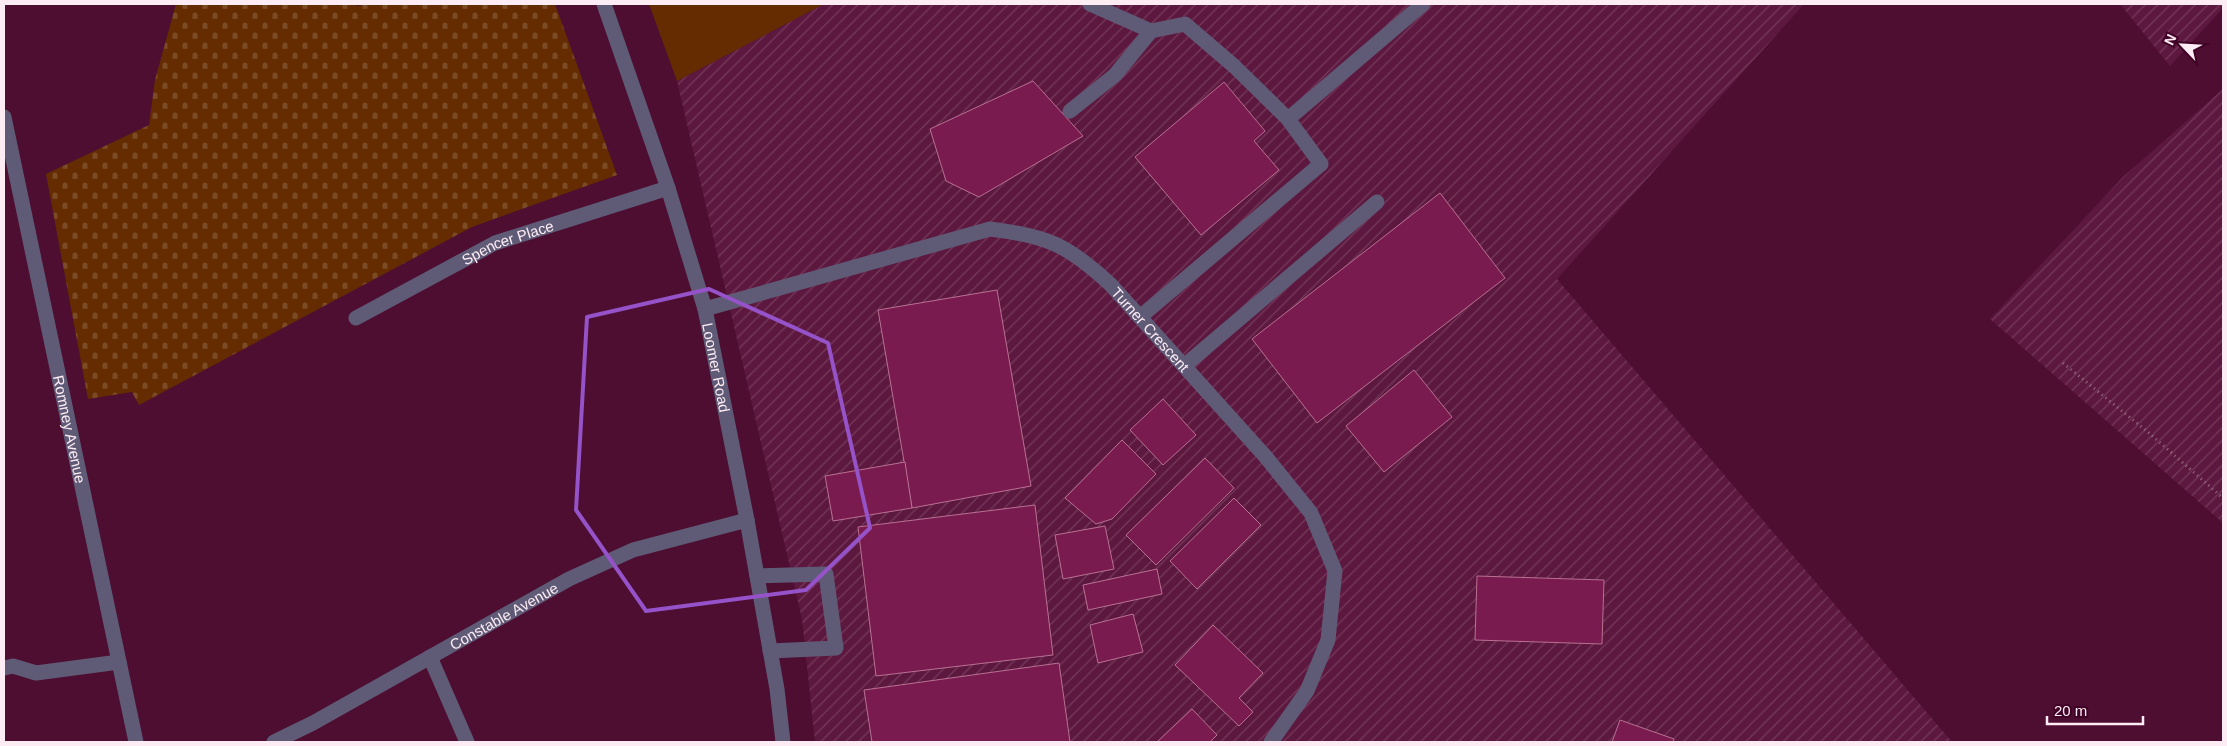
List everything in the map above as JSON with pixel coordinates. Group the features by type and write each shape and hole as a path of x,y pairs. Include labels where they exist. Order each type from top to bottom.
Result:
{"street":[{"name":"Loomer Road","path":"604,4 668,188 705,309 747,520 770,651 783,742"},
{"path":"1090,4 1151,31 1185,24 1234,66 1288,119 1321,164 1140,317"},
{"path":"1288,119 1423,4"},
{"path":"1070,111 1115,75 1151,31"},
{"name":"Romney Avenue","path":"4,117 136,742"},
{"name":"Spencer Place","path":"356,318 495,243 668,188"},
{"path":"1184,366 1377,202"},
{"name":"Turner Crescent","path":"705,309 990,229 1026,233 1056,243 1086,261 1111,284 1265,456 1311,513 1335,571 1328,640 1307,691 1271,742"},
{"name":"Constable Avenue","path":"274,742 313,724 569,579 633,550 747,520"},
{"path":"757,576 826,574 836,648 770,651"},
{"path":"430,657 467,742"},
{"path":"4,668 13,666 36,673 119,662"}],"path":[{"path":"2063,363 2149,433 2223,498"}],"highlighted area":[{"path":"709,289 828,343 870,528 806,590 646,611 576,510 587,317"}],"shaded area":[{"path":"824,4 1804,4 1557,279 1952,742 815,742 802,619 677,81"},
{"path":"2120,4 2223,4 2223,8 2170,66"},
{"path":"2223,89 2223,523 1990,319 2123,177"}],"green space":[{"path":"176,4 355,4 357,6 369,4 555,4 617,175 472,227 139,405 132,392 88,399 46,174 149,125 155,80"},
{"path":"649,4 824,4 677,81"}],"building":[{"path":"1033,81 1083,136 979,197 946,181 930,129"},
{"path":"1224,82 1265,131 1254,141 1279,170 1201,235 1135,157"},
{"path":"1440,193 1505,278 1317,423 1252,339"},
{"path":"997,290 1031,486 912,508 878,310"},
{"path":"1414,370 1452,417 1384,472 1346,426"},
{"path":"1163,399 1196,435 1163,465 1130,430"},
{"path":"1122,440 1156,474 1112,519 1096,524 1065,498"},
{"path":"1205,458 1234,488 1156,565 1126,535"},
{"path":"905,462 912,508 833,521 825,476"},
{"path":"1234,498 1261,525 1197,589 1170,561"},
{"path":"1035,505 1053,655 876,676 858,527"},
{"path":"1105,526 1114,569 1063,579 1055,535"},
{"path":"1157,569 1162,594 1088,610 1083,585"},
{"path":"1477,576 1604,580 1602,644 1475,640"},
{"path":"1133,614 1143,652 1098,663 1090,625"},
{"path":"1213,625 1263,673 1239,698 1253,712 1239,726 1175,665"},
{"path":"1059,663 1070,742 872,742 864,690"},
{"path":"1192,709 1217,735 1210,742 1157,742"},
{"path":"1620,720 1674,739 1673,742 1612,742"}]}
